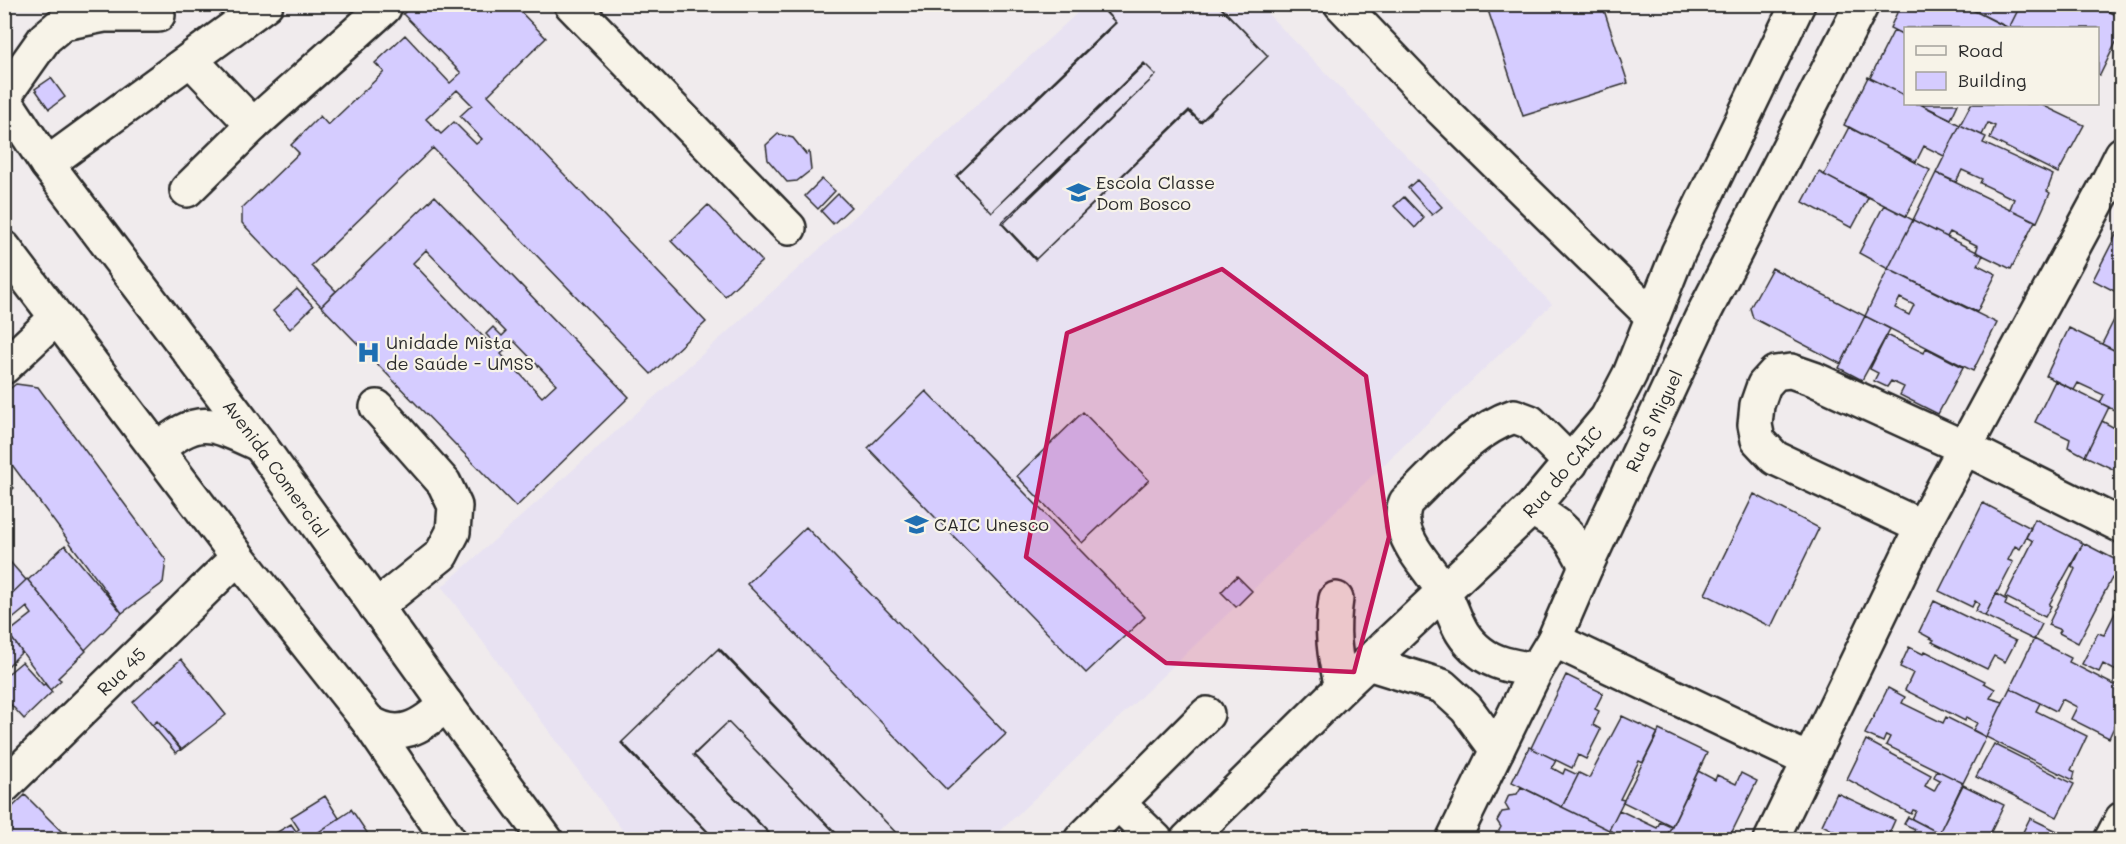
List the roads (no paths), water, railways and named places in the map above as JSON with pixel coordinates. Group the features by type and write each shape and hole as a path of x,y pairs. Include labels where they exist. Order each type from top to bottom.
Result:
{"street":[{"path":"47,164 266,4"},
{"path":"571,4 789,228"},
{"path":"1341,4 1442,110 1652,316"},
{"name":"Rua do CAIC","path":"1187,840 1342,687 1531,509 1607,418 1630,374 1678,253 1798,4"},
{"name":"Rua S Miguel","path":"1453,840 1536,670 1554,640 1701,319 1862,4"},
{"path":"187,190 253,125 384,8"},
{"path":"4,97 45,38 63,23 104,15 158,15"},
{"path":"190,60 253,125"},
{"name":"Avenida Comercial","path":"4,97 47,164 260,445 546,840"},
{"path":"1771,840 1922,527 1965,448 2113,194 2121,154"},
{"path":"4,248 238,557 368,721 449,840"},
{"path":"4,368 56,318"},
{"path":"1922,527 1775,458 1758,440 1755,425 1757,405 1764,385 1775,373 1791,371 1814,379 1965,448 2121,526"},
{"path":"376,607 441,555 453,532 455,506 444,483 377,407"},
{"path":"1536,670 1505,665 1481,653 1460,632 1443,591 1410,543 1402,514 1406,502 1473,437 1497,422 1514,416 1530,422 1571,463"},
{"path":"157,450 172,436 200,425 215,425 260,445"},
{"path":"1531,509 1553,519 1562,527 1574,540 1586,566"},
{"name":"Rua 45","path":"4,786 238,557"},
{"path":"1336,599 1332,624 1334,652 1342,687"},
{"path":"1554,640 1808,760"},
{"path":"1368,663 1442,686 1466,708 1497,750"},
{"path":"368,721 382,730 405,731 432,718 446,704"},
{"path":"1081,840 1207,714"},
{"path":"1119,804 1156,840"},
{"path":"2111,840 2121,819"}],"place":[{"name":"Escola Classe Dom Bosco","path":"1078,192"},
{"name":"Unidade Mista de Saúde - UMSS","path":"368,352"},
{"name":"CAIC Unesco","path":"916,524"}]}
